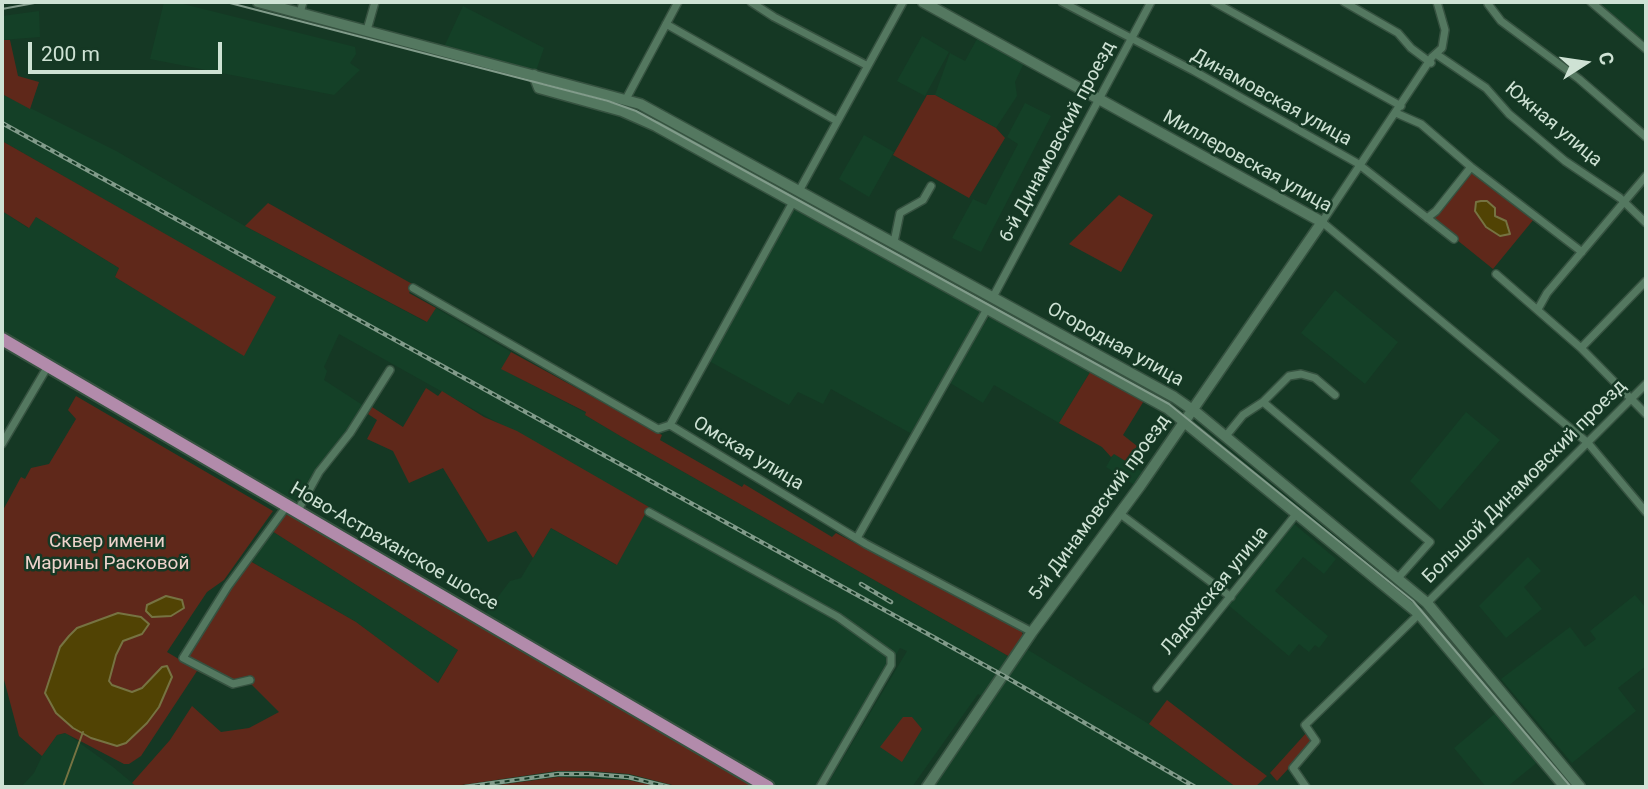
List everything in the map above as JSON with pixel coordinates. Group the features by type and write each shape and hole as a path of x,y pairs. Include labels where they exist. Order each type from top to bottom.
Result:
{"main road":[{"name":"Ново-Астраханское шоссе","path":"2,339 768,787"}],"street":[{"name":"Огородная улица","path":"258,2 626,99 894,242 1191,409 1427,603 1580,787"},
{"path":"300,13 303,2"},
{"path":"367,30 375,2"},
{"path":"626,99 678,2"},
{"path":"751,2 774,18 866,65"},
{"path":"799,191 903,2"},
{"name":"Миллеровская улица","path":"923,2 1322,222 1588,443 1646,512"},
{"name":"6-й Динамовский проезд","path":"993,297 1151,2"},
{"path":"1214,2 1422,124 1471,167 1582,252"},
{"path":"1344,2 1398,33 1411,48 1431,63"},
{"name":"5-й Динамовский проезд","path":"927,787 1032,632 1119,513 1361,167 1446,40 1437,2"},
{"path":"1591,2 1646,49"},
{"name":"Динамовская улица","path":"1066,3 1361,167 1454,239"},
{"path":"1488,4 1501,22 1579,79 1646,137"},
{"path":"666,24 837,121"},
{"name":"Южная улица","path":"1436,54 1486,88 1509,114 1566,161 1623,202 1646,223"},
{"name":"Огородная улица","path":"534,75 539,88 634,116 1184,420 1419,614 1565,787"},
{"path":"1426,218 1436,211 1471,167"},
{"path":"1538,309 1646,176"},
{"path":"894,242 900,213 923,200 932,186"},
{"path":"670,425 793,202"},
{"path":"1496,274 1581,348 1646,414"},
{"path":"1581,348 1646,281"},
{"name":"Омская улица","path":"413,288 658,429 670,425 857,538 1032,632"},
{"path":"857,538 987,309"},
{"path":"2,444 48,366"},
{"path":"250,680 233,684 183,658 228,586 350,433 390,370"},
{"path":"1225,437 1244,415 1264,402 1283,381 1301,374 1315,377 1335,395"},
{"name":"Большой Динамовский проезд","path":"1427,603 1646,384"},
{"path":"1264,402 1430,542 1398,578"},
{"path":"649,512 838,617 891,655 891,664 820,787"},
{"path":"1119,513 1231,597"},
{"name":"Ладожская улица","path":"1157,688 1297,513"},
{"path":"1306,787 1293,768 1316,741 1306,724 1419,614"}],"shaded area":[{"path":"164,2 175,2 355,47 356,54 350,63 360,70 334,95 150,59"},
{"path":"1594,2 1646,2 1646,45 1633,33"},
{"path":"463,6 544,48 536,71 444,47"},
{"path":"39,11 40,37 2,40 2,16"},
{"path":"922,36 949,52 925,96 897,81"},
{"path":"978,37 1024,63 1015,82 1017,96 996,128 935,95 950,53 965,61"},
{"path":"2,94 118,152 245,226 426,322 436,308 511,352 502,369 586,413 585,415 622,437 1010,657 982,696 978,694 912,787 826,787 907,651 900,648 817,787 778,787 757,776 485,614 510,581 521,578 551,528 616,565 648,507 339,334 324,367 327,371 324,380 364,406 313,477 301,499 295,502 2,331 2,211 28,228 36,217 119,268 115,277 244,355 275,298 2,141"},
{"path":"1025,103 1051,116 981,252 952,238 973,199 986,205 1018,144 1007,137"},
{"path":"864,135 894,152 869,197 839,179"},
{"path":"1487,201 1495,208 1495,216 1506,221 1510,234 1500,236 1486,227 1475,211 1476,202"},
{"path":"796,210 981,312 912,434 831,389 823,404 798,392 789,405 709,361 793,211"},
{"path":"1335,290 1398,342 1365,384 1301,333"},
{"path":"989,317 1092,369 1059,423 994,385 983,403 947,381"},
{"path":"1466,412 1500,440 1440,510 1410,481"},
{"path":"1114,453 1144,473 1136,486 1106,467"},
{"path":"1294,524 1336,559 1324,574 1303,557 1275,591 1328,636 1319,648 1315,645 1309,652 1299,644 1289,656 1227,604"},
{"path":"272,531 458,650 437,684 356,622 250,561"},
{"path":"1528,557 1541,571 1524,587 1542,609 1506,638 1479,606"},
{"path":"1635,595 1646,608 1646,666 1618,688 1636,711 1572,763 1501,679 1570,627 1585,647 1596,639 1590,631"},
{"path":"166,596 182,600 184,608 171,616 152,617 146,611 147,605"},
{"path":"118,613 141,617 149,624 142,634 123,641 109,681 112,685 132,692 142,688 162,667 167,666 172,677 159,707 147,723 126,743 117,746 91,738 73,728 56,713 45,693 60,647 69,636 77,628"},
{"path":"1025,648 1149,724 1236,787 931,787"},
{"path":"1498,711 1539,761 1507,787 1486,787 1454,748"},
{"path":"66,733 137,787 21,787 34,773 57,735"},
{"path":"557,771 629,774 680,787 591,777 558,777 483,787 448,787"}],"green space":[{"path":"2,40 10,40 18,76 39,82 30,109 2,94"},
{"path":"927,95 935,95 996,128 1005,138 969,198 893,155"},
{"path":"2,141 276,297 244,356 115,277 119,268 36,217 29,228 2,211"},
{"path":"1472,171 1534,219 1493,269 1431,219"},
{"path":"1119,195 1153,215 1121,272 1069,244"},
{"path":"268,203 414,285 409,293 436,308 427,322 245,226"},
{"path":"511,352 662,435 660,440 742,487 744,484 832,537 836,533 1022,631 1023,638 1010,657 622,437 585,415 586,412 501,369"},
{"path":"1092,369 1145,399 1123,435 1137,446 1127,462 1114,454 1111,457 1102,447 1059,423"},
{"path":"426,388 438,396 442,391 484,417 517,431 649,507 617,565 551,528 533,558 516,531 488,542 443,468 409,483 393,451 367,439 377,420 368,414 372,407 403,427"},
{"name":"Сквер имени Марины Расковой","path":"76,396 273,511 224,580 207,592 167,652 182,661 250,561 356,622 438,683 458,650 272,531 282,517 289,514 754,787 680,787 629,774 557,771 448,787 137,787 132,783 170,740 192,706 221,732 249,728 279,712 250,683 231,687 197,671 141,756 129,764 124,764 65,733 57,735 42,756 19,736 2,672 2,512 21,477 25,479 31,468 49,464 76,419 68,410"},
{"path":"1167,700 1267,776 1255,787 1236,787 1149,724"},
{"path":"903,717 912,717 922,729 902,762 880,747"},
{"path":"1307,732 1313,742 1277,781 1270,773"},
{"path":"558,777 628,780 660,787 483,787"}],"waterway":[{"path":"63,787 83,732"}],"tram line":[{"path":"2,9 40,2"},
{"path":"226,2 608,101 636,111 1169,404 1413,601 1571,787"}],"railway":[{"path":"2,123 1004,676 1195,787"},
{"path":"861,584 891,602"},
{"path":"465,787 558,774 628,777 669,787"}]}
